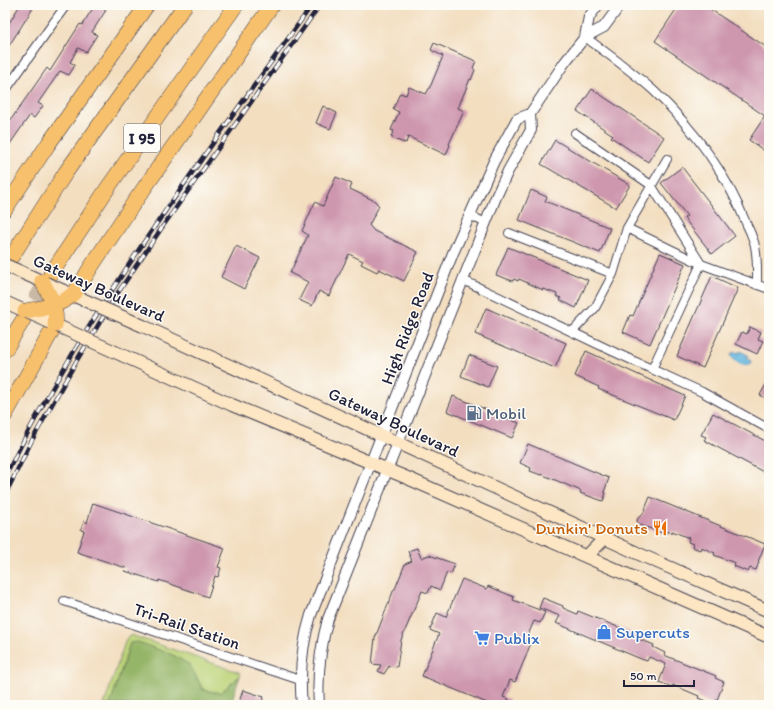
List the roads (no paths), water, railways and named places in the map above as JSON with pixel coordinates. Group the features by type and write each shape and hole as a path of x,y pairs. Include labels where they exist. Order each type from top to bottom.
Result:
{"highway":[{"path":"5,210 62,124 147,5"},
{"name":"I 95","path":"8,260 66,172 185,5"},
{"name":"I 95","path":"46,277 236,5"},
{"path":"5,350 24,316 62,302 72,295 131,207 272,5"},
{"path":"5,415 53,329 56,317 46,277"}],"main road":[{"name":"Gateway Boulevard","path":"8,260 46,277 72,295 143,326 605,538 769,611"},
{"path":"5,302 24,316 53,329 124,356 232,404 372,462 769,636"},
{"path":"587,556 605,538"}],"street":[{"path":"5,91 66,5"},
{"name":"High Ridge Road","path":"585,37 589,17 598,5"},
{"name":"High Ridge Road","path":"302,705 300,680 304,642 311,615 469,215 494,161 518,119 530,114 565,62 585,37 604,27 620,5"},
{"path":"585,37 632,72 654,92 684,124 711,158 727,183 754,243 758,266 757,285"},
{"name":"High Ridge Road","path":"319,705 319,658 328,619 486,223 508,171 531,130 530,114"},
{"path":"575,133 651,185 701,264"},
{"path":"572,332 595,308 613,274 627,228 667,159"},
{"path":"469,215 486,223"},
{"path":"627,228 701,264 769,289"},
{"path":"509,233 613,274"},
{"path":"652,369 701,264"},
{"path":"463,280 702,392 769,429"},
{"name":"Tri-Rail Station","path":"64,601 300,680"},
{"path":"300,680 318,685"}],"water":[{"path":"740,351 748,355 747,357 751,361 750,365 739,364 731,356 732,353 739,353"}],"tunnel":[{"path":"23,320 50,275"}],"railway":[{"path":"5,477 38,414 73,353 110,294 189,177 312,5"},
{"path":"5,495 31,442 77,360 117,294 163,226 320,5"}],"place":[{"name":"Mobil","path":"474,413"},
{"name":"Dunkin' Donuts","path":"660,528"},
{"name":"Supercuts","path":"604,632"},
{"name":"Publix","path":"482,638"}]}
